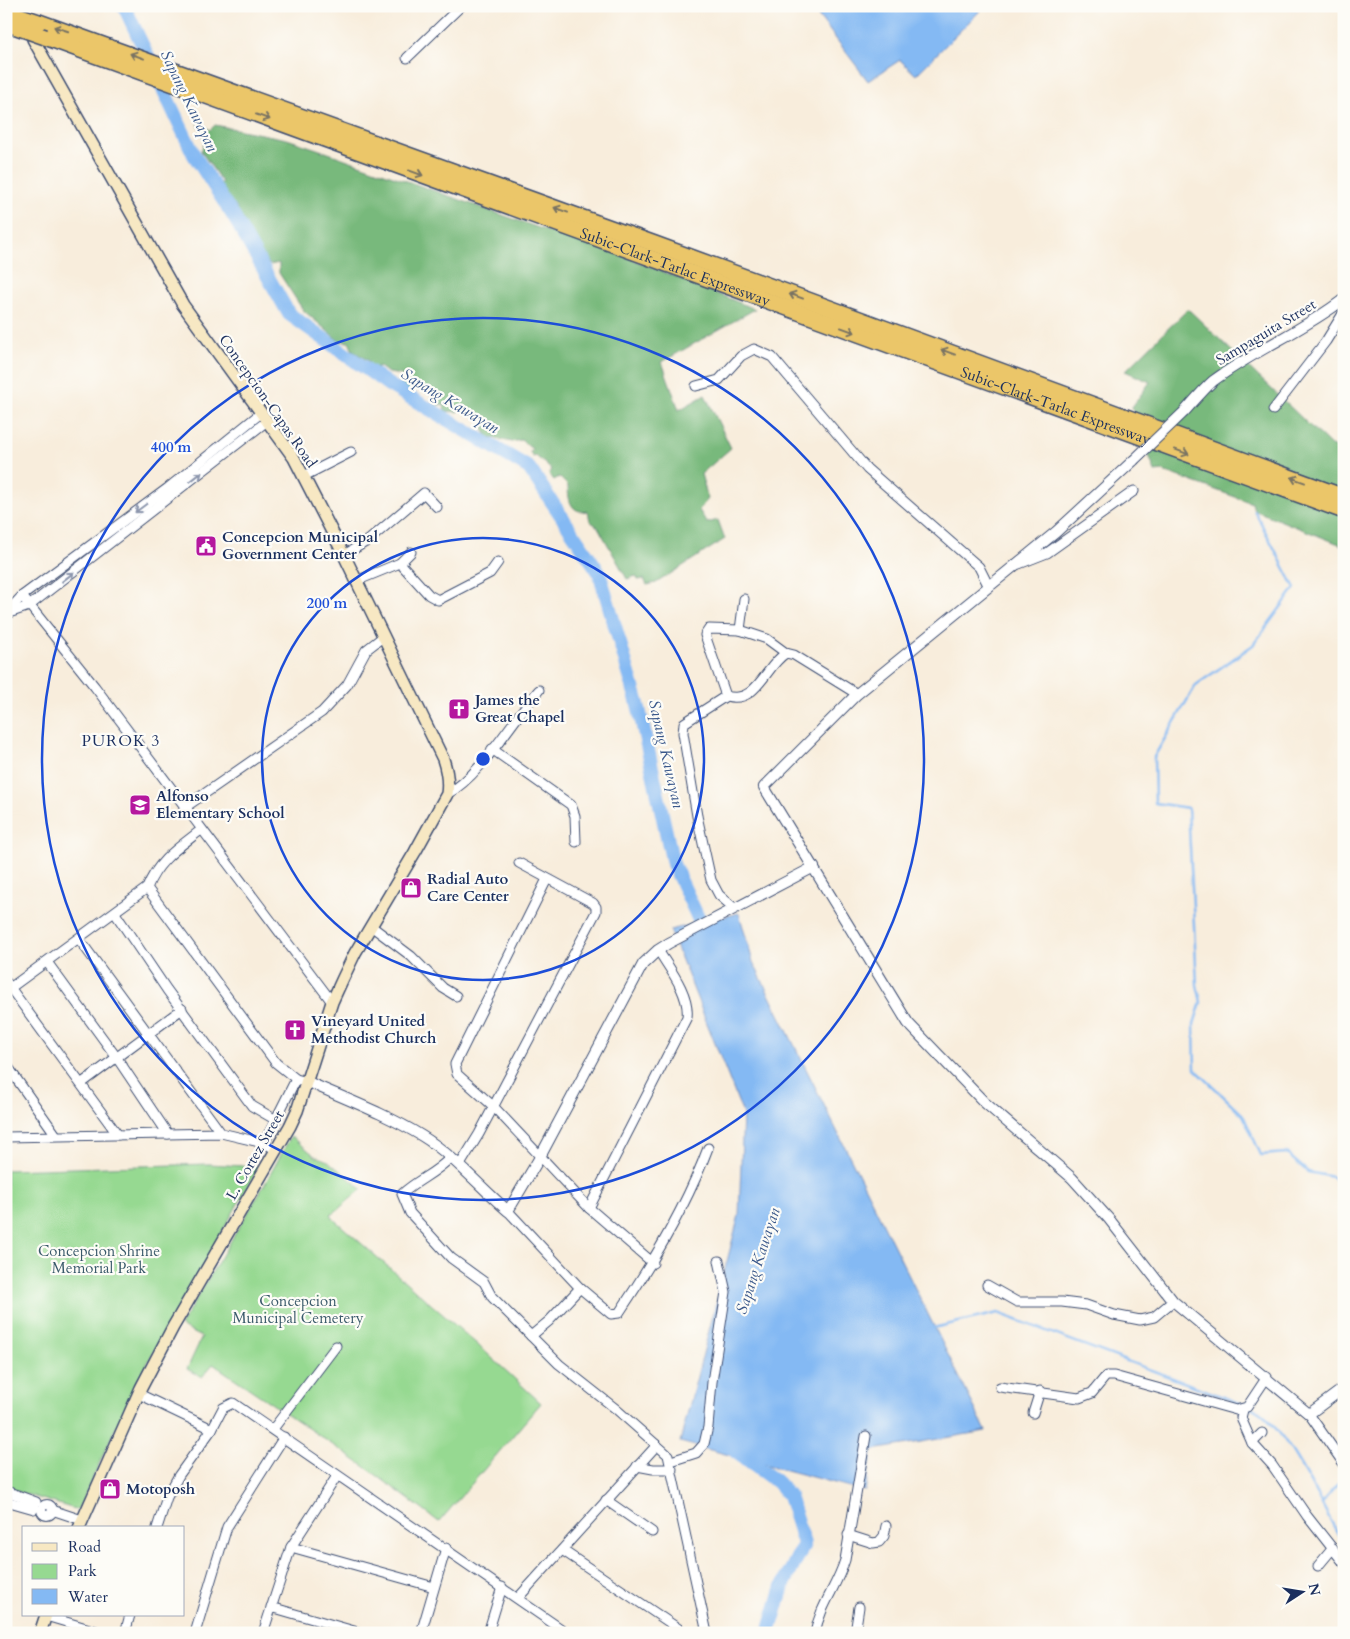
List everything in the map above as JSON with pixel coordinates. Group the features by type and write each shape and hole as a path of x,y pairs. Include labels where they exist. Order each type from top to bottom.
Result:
{"highway":[{"name":"Subic-Clark-Tarlac Expressway","path":"7,19 39,22 83,36 1344,497"},
{"name":"Subic-Clark-Tarlac Expressway","path":"7,19 39,38 88,53 218,100 1344,511"}],"main road":[{"name":"Concepcion-Capas Road","path":"39,38 183,305 294,458 304,476 443,759 447,771 446,794"},
{"name":"L. Cortez Street","path":"80,1524 139,1394 201,1278 277,1150 297,1111 308,1082 332,1002 355,953 446,794"},
{"path":"40,1633 46,1616"}],"street":[{"path":"407,58 461,6"},
{"name":"Sampaguita Street","path":"814,868 764,787 857,694 988,585 1016,565 1134,460 1212,382 1243,361 1325,315 1344,300"},
{"path":"1273,410 1326,342 1344,312"},
{"path":"696,386 719,380 742,356 754,349 772,357 867,469 979,567 988,585"},
{"path":"6,614 22,596 264,417"},
{"path":"6,614 29,606 264,417"},
{"path":"304,476 351,452"},
{"path":"1016,565 1047,553 1134,491"},
{"path":"344,555 370,540 424,493 437,507"},
{"path":"356,582 400,563 411,552"},
{"path":"400,563 429,595 438,600 490,573 498,562"},
{"path":"22,596 95,687 184,808 332,1002"},
{"path":"740,630 744,599"},
{"path":"726,696 704,635 708,629 740,630 768,639 786,652 857,694"},
{"path":"184,808 322,712 347,685 366,650 384,636"},
{"path":"726,696 735,699 752,692 777,658 786,652"},
{"path":"446,794 458,788 492,749 521,709 539,690"},
{"path":"726,696 684,723 683,733 697,816 711,880 730,910"},
{"path":"492,749 571,805 575,816 576,842"},
{"path":"118,1135 82,1083 8,987 79,939 147,888 152,874 161,862 201,830"},
{"path":"460,1165 596,912 596,907 593,903 519,863"},
{"path":"508,1211 540,1157 644,964 658,950 669,943 814,868 908,1023 984,1102 1072,1178 1109,1219 1174,1301 1309,1414 1344,1464"},
{"path":"547,879 455,1064 457,1074 493,1106 589,1208 653,1263"},
{"path":"147,888 276,1063 296,1079 308,1082 414,1131 460,1165 477,1185 508,1211 580,1288 612,1314 619,1313 653,1263 695,1182 708,1148"},
{"path":"115,913 252,1106 276,1120"},
{"path":"371,926 411,956 443,988 456,996"},
{"path":"79,939 221,1133"},
{"path":"589,1208 687,1017 688,1011 682,992 658,950"},
{"path":"46,962 117,1058 168,1134"},
{"path":"82,1083 182,1009"},
{"path":"6,1064 56,1135"},
{"path":"264,1143 296,1079"},
{"path":"6,1137 221,1133 264,1143 277,1150"},
{"path":"450,1158 440,1169 411,1185 402,1194 404,1203 410,1213 451,1258 484,1282 492,1297 531,1336 560,1364 657,1445 672,1465 707,1633"},
{"path":"637,1466 653,1469 672,1465 696,1452 704,1444 708,1427 712,1382 726,1292 719,1261"},
{"path":"987,1285 1017,1302 1062,1302 1086,1305 1114,1315 1140,1320 1154,1317 1174,1301"},
{"path":"531,1336 549,1321 580,1288"},
{"path":"273,1429 336,1346"},
{"path":"1000,1386 1078,1398 1092,1394 1106,1376 1114,1376 1214,1405 1242,1410"},
{"path":"1267,1377 1242,1410 1241,1418 1252,1443 1272,1465 1344,1563"},
{"path":"1309,1414 1344,1388"},
{"path":"1033,1413 1040,1391"},
{"path":"139,1394 212,1429"},
{"path":"158,1526 171,1488 212,1429 223,1408 233,1402 337,1476 518,1598 558,1630 567,1633"},
{"path":"1252,1443 1262,1433"},
{"path":"818,1631 827,1596 842,1571 866,1436"},
{"path":"194,1633 227,1528 284,1437"},
{"path":"518,1598 657,1445"},
{"path":"263,1633 290,1547 337,1476"},
{"path":"6,1491 80,1524"},
{"path":"606,1500 652,1532"},
{"path":"6,1501 42,1508"},
{"path":"848,1535 873,1543 879,1542 884,1536 886,1526"},
{"path":"290,1547 434,1587"},
{"path":"421,1633 446,1548"},
{"path":"1318,1566 1332,1548"},
{"path":"562,1550 685,1633"},
{"path":"488,1633 502,1587"},
{"path":"271,1607 361,1633"},
{"path":"855,1633 859,1607"},
{"path":"46,1616 103,1633"},
{"path":"125,1633 130,1616"}],"green space":[{"path":"198,123 210,130 215,125 287,139 317,149 567,238 575,236 755,309 662,362 679,410 705,395 731,448 701,474 708,499 699,510 707,523 718,520 725,539 656,583 647,585 644,579 638,580 636,576 627,579 598,527 590,521 588,511 574,508 570,501 568,486 559,477 554,480 549,474 552,470 536,456 533,457 530,452 532,449 521,440 512,442 488,437 483,429 488,420 476,412 470,412 465,407 460,407 458,412 445,411 444,404 437,405 432,398 435,393 424,387 402,390 402,375 388,373 379,366 372,370 367,366 369,361 353,351 349,342 339,341 303,310 279,273 279,263 270,265 258,252 254,242 251,242 248,238 250,236 249,230 242,228 238,210 218,185 222,182 201,151 205,142"},
{"path":"1188,309 1331,446 1344,451 1344,546 1254,510 1252,503 1163,471 1155,472 1132,407 1150,382 1125,371"},
{"name":"Concepcion Municipal Cemetery","path":"291,1136 315,1156 328,1161 362,1189 330,1216 479,1346 541,1403 439,1522 367,1468 213,1364 202,1377 187,1369 202,1337 180,1326 266,1182"},
{"name":"Concepcion Shrine Memorial Park","path":"209,1164 259,1167 136,1383 78,1510 6,1488 6,1170"}],"water":[{"path":"811,6 985,6 916,75 900,60 868,81"},
{"path":"739,913 753,962 986,1431 873,1450 865,1491 680,1442 739,1215 743,1114 670,930"}],"waterway":[{"name":"Sapang Kawayan","path":"124,6 194,155 234,217 289,314 389,385 529,468 599,572 638,704 673,864 707,937"},
{"path":"1254,510 1295,588 1253,645 1196,685 1154,757 1155,803 1188,808 1197,985 1201,1002 1194,1024 1195,1069 1243,1115 1261,1155 1286,1153 1308,1172 1333,1177 1344,1192"},
{"path":"933,1328 998,1313 1245,1405"},
{"path":"1250,1407 1263,1415 1289,1447 1344,1544"},
{"name":"Sapang Kawayan","path":"735,1447 736,1452 777,1482 789,1496 804,1544 783,1586 769,1633"},
{"path":"1321,1503 1344,1477"}],"place":[{"name":"Concepcion Municipal Government Center","path":"206,546"},
{"name":"James the Great Chapel","path":"459,709"},
{"name":"Alfonso Elementary School","path":"140,805"},
{"name":"Radial Auto Care Center","path":"411,888"},
{"name":"Vineyard United Methodist Church","path":"295,1030"},
{"name":"Motoposh","path":"110,1489"}],"district":[{"name":"PUROK 3","path":"121,741"}]}
